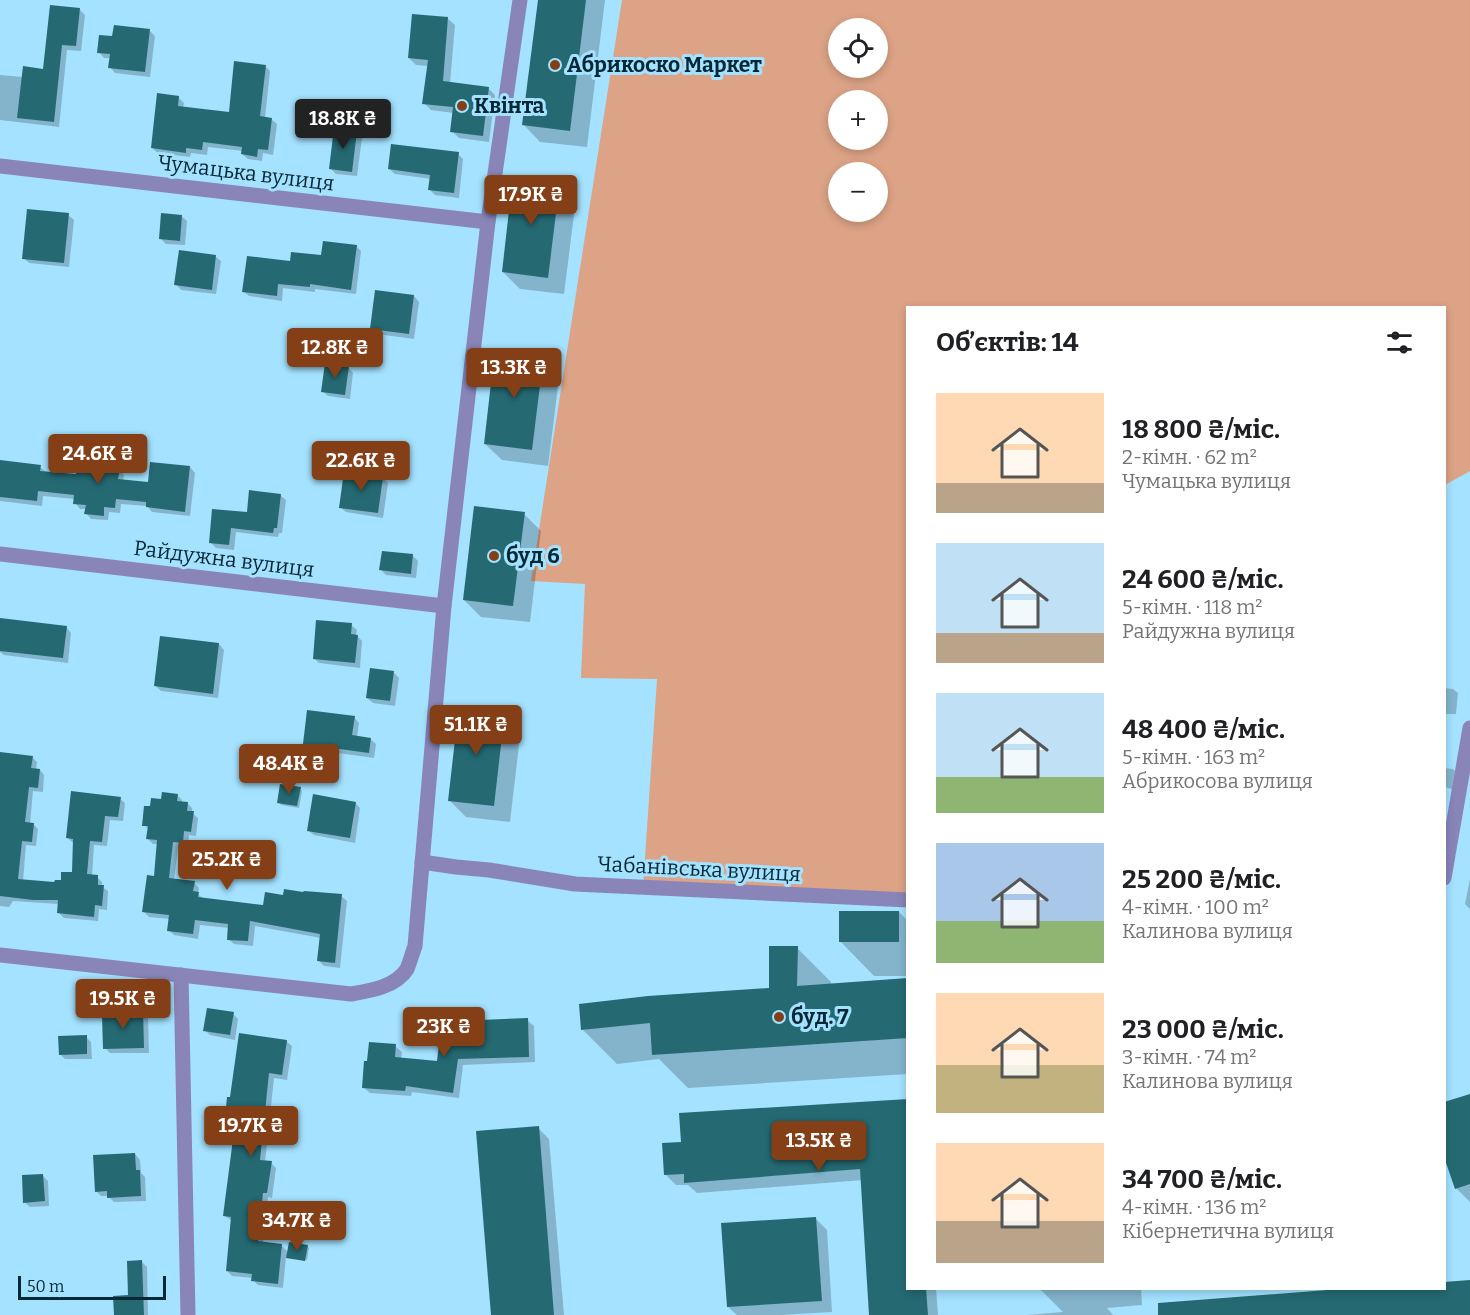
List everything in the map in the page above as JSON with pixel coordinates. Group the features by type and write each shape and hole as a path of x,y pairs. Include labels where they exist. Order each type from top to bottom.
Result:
{"street":[{"path":"0,955 351,994 372,991 395,981 406,970 415,946 444,606 488,222 520,0"},
{"name":"Чумацька вулиця","path":"0,166 488,222"},
{"name":"Райдужна вулиця","path":"0,554 444,606"},
{"path":"1446,866 1470,728"},
{"name":"Чабанівська вулиця","path":"423,862 575,884 906,900"},
{"path":"181,975 188,1315"}],"shaded area":[{"path":"622,0 1470,0 1470,471 1446,484 1446,306 906,306 906,900 643,888 657,679 581,678 585,584 531,581"}],"building":[{"path":"538,0 586,0 570,131 522,125"},
{"path":"50,5 80,8 76,46 62,45 54,122 17,118 23,66 43,69"},
{"path":"412,14 448,17 443,81 489,87 483,136 450,132 453,107 422,104 428,60 408,58"},
{"path":"114,25 150,29 145,72 108,68 110,54 97,53 99,35 112,36"},
{"path":"234,61 266,65 260,116 272,118 268,150 258,149 257,157 241,154 242,147 203,142 202,150 186,148 186,153 151,148 157,93 179,96 178,106 229,112"},
{"path":"334,128 357,131 352,172 329,169"},
{"path":"391,144 459,152 454,193 428,190 430,175 388,169"},
{"path":"513,175 560,181 548,278 502,272"},
{"path":"27,209 69,213 64,263 22,259"},
{"path":"161,213 182,215 180,241 159,239"},
{"path":"323,241 357,245 351,290 310,284 310,287 278,284 277,296 242,292 247,256 290,261 291,252 321,255"},
{"path":"179,250 216,255 212,290 174,285"},
{"path":"375,290 414,295 409,334 370,329"},
{"path":"495,348 544,353 532,450 484,444"},
{"path":"325,363 349,366 345,395 321,392"},
{"path":"91,458 110,460 109,467 120,468 118,479 148,482 150,462 190,466 185,512 146,507 146,502 116,499 115,508 104,507 104,516 84,514 86,505 73,504 74,495 38,491 37,501 0,497 0,460 41,465 40,471 76,474 78,463 90,465"},
{"path":"344,471 383,477 378,513 339,508"},
{"path":"249,490 281,494 277,528 274,528 273,533 231,528 229,545 209,543 212,509 247,512"},
{"name":"буд 6","path":"474,506 525,512 513,606 463,600"},
{"path":"382,551 413,554 411,574 379,570"},
{"path":"0,618 67,626 63,658 0,651"},
{"path":"316,620 352,623 351,634 358,635 355,663 313,659"},
{"path":"160,636 219,643 213,694 154,686"},
{"path":"370,668 394,671 390,701 366,698"},
{"path":"459,705 505,710 494,806 448,801"},
{"path":"307,710 355,716 352,735 371,738 369,753 303,744"},
{"path":"0,752 33,756 31,768 40,769 38,788 29,787 25,822 34,823 32,842 22,841 18,879 54,882 61,880 61,872 72,872 73,839 66,838 71,791 121,797 118,817 105,816 102,842 90,841 87,874 98,875 98,885 104,885 102,906 95,905 94,917 57,913 58,900 0,896"},
{"path":"280,784 301,787 297,806 277,803"},
{"path":"162,792 178,794 177,801 188,802 187,811 194,811 191,832 184,831 183,843 173,842 169,878 195,881 193,891 199,892 198,897 263,905 265,892 283,895 284,889 342,894 335,963 317,961 320,934 250,921 248,941 227,940 228,924 195,920 193,934 167,931 169,915 142,912 147,875 154,876 157,840 146,839 148,826 142,826 144,806 150,806 151,798 161,799"},
{"path":"313,794 356,802 350,838 307,831"},
{"path":"839,911 899,911 899,942 839,942"},
{"name":"буд. 7","path":"769,946 798,946 797,986 906,978 906,1038 652,1055 650,1023 581,1030 579,1004 648,996 769,988"},
{"path":"207,1008 234,1012 230,1035 203,1031"},
{"path":"112,1010 143,1010 144,1048 103,1049 102,1016 112,1015"},
{"path":"528,1018 529,1057 458,1059 453,1093 406,1086 405,1091 362,1088 364,1061 367,1061 369,1042 396,1044 395,1057 437,1061 440,1036 481,1043 480,1020"},
{"path":"239,1033 287,1040 282,1075 269,1073 260,1160 272,1161 267,1193 263,1193 258,1241 282,1244 278,1284 251,1281 252,1274 226,1271 231,1217 223,1216 233,1139 223,1138 227,1097 230,1097"},
{"path":"87,1035 87,1054 59,1055 58,1036"},
{"path":"1470,1094 1470,1184 1455,1189 1446,1163 1446,1101"},
{"path":"906,1099 906,1290 926,1290 928,1315 869,1315 860,1169 684,1183 684,1174 664,1175 662,1143 681,1142 679,1113"},
{"path":"539,1126 554,1315 491,1315 476,1131"},
{"path":"135,1153 136,1170 140,1170 141,1196 107,1198 107,1191 95,1192 93,1155"},
{"path":"43,1174 45,1201 23,1203 22,1175"},
{"path":"816,1217 822,1301 727,1307 721,1223"},
{"path":"289,1242 308,1245 305,1261 286,1258"},
{"path":"142,1260 144,1315 114,1315 113,1296 128,1295 127,1261"},
{"path":"1470,1280 1470,1315 1158,1315 1158,1303 1327,1290 1446,1290 1446,1282"}],"place":[{"name":"Абрикоско Маркет","path":"555,65"},
{"name":"Квінта","path":"462,106"},
{"name":"буд 6","path":"494,556"},
{"name":"буд. 7","path":"779,1017"}]}
